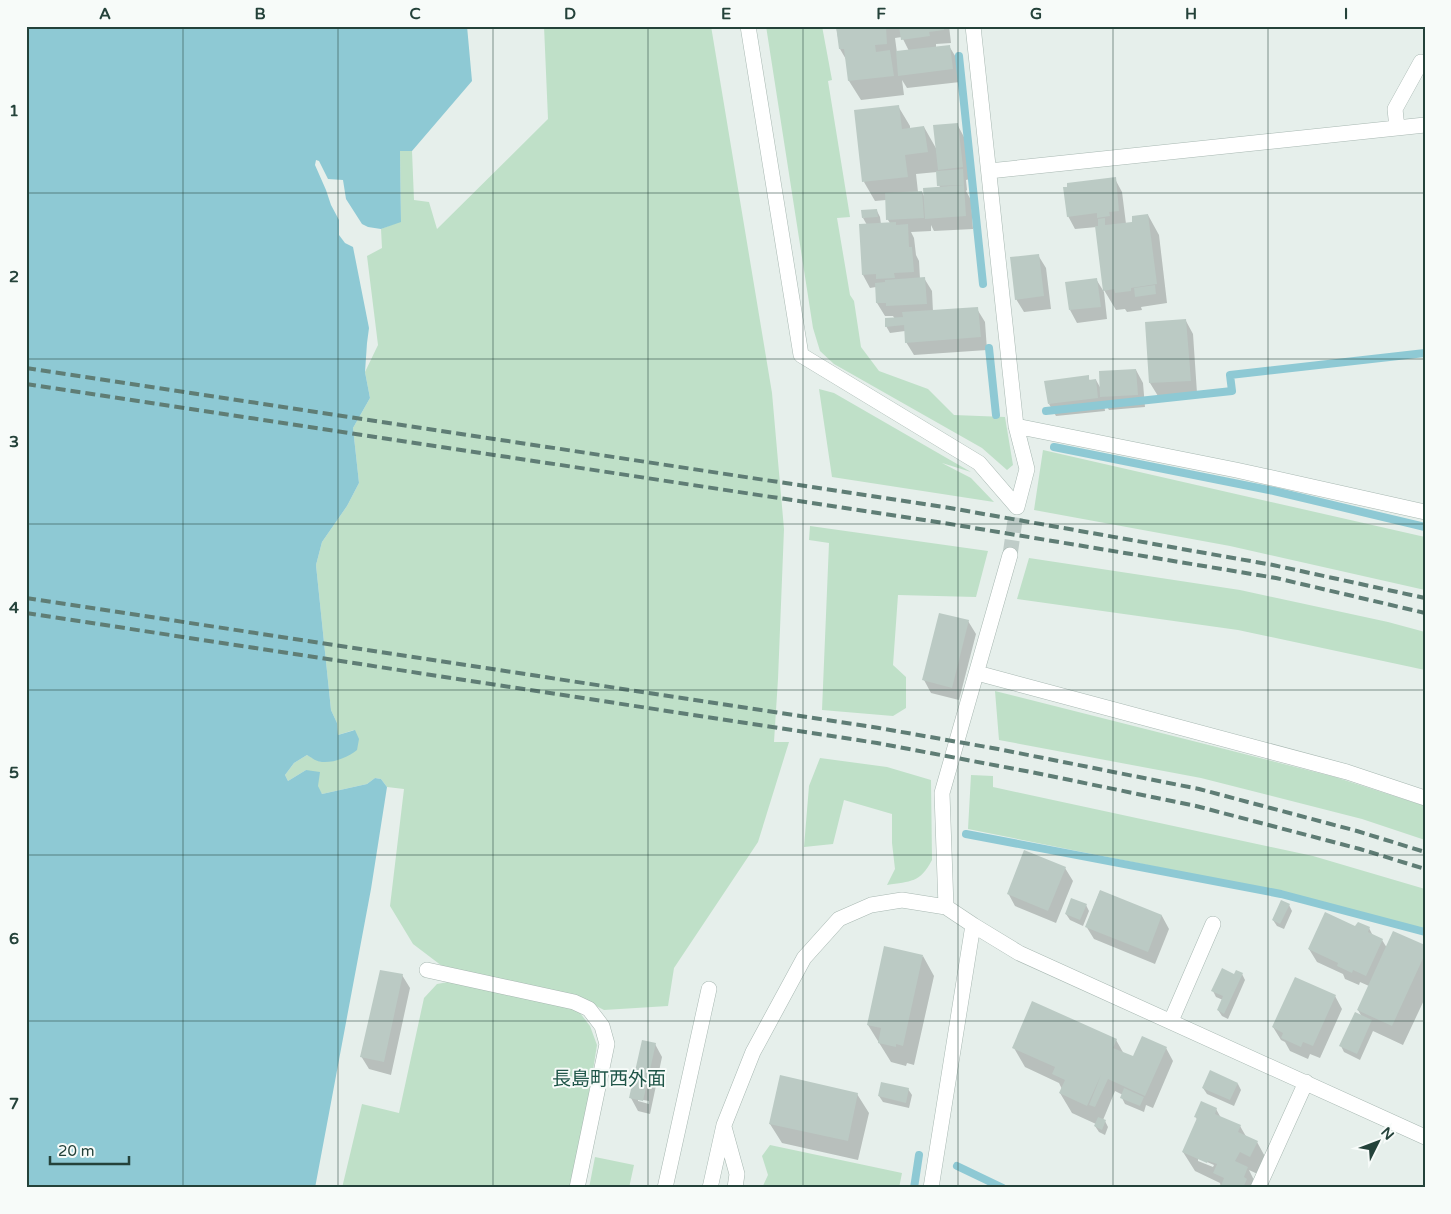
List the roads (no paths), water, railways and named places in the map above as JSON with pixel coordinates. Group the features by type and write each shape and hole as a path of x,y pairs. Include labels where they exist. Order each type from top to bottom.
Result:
{"street":[{"path":"748,26 802,355 979,463 1018,507 1027,469 1016,426 973,26"},
{"path":"1397,128 1395,109 1421,62"},
{"path":"989,171 1425,125"},
{"path":"1016,426 1236,470 1425,512"},
{"path":"946,907 942,793 1010,554"},
{"path":"977,673 1347,772 1425,798"},
{"path":"710,1188 724,1126 752,1052 804,958 840,919 871,905 902,900 946,907 1020,953 1425,1137"},
{"path":"1171,1022 1213,924"},
{"path":"931,1188 973,925"},
{"path":"427,970 574,1002 589,1009 602,1026 607,1044 577,1188"},
{"path":"665,1188 709,989"},
{"path":"1258,1188 1306,1082"},
{"path":"724,1126 738,1174 735,1188"}],"water":[{"path":"26,26 467,26 472,81 412,151 400,151 401,222 381,229 362,224 346,199 343,180 328,179 319,161 316,160 315,165 339,220 339,235 345,243 353,247 369,328 365,372 370,398 353,428 359,483 347,506 322,542 316,565 331,710 337,723 338,735 355,730 359,739 357,750 345,757 331,762 322,762 316,761 307,755 294,763 285,775 288,781 306,770 320,772 318,786 322,794 367,784 375,778 381,779 387,787 371,889 315,1188 26,1188"}],"waterway":[{"path":"959,56 983,284"},
{"path":"989,348 996,415"},
{"path":"1046,411 1232,391 1230,375 1425,353"},
{"path":"1054,447 1274,491 1425,527"},
{"path":"966,834 1281,894 1425,932"},
{"path":"914,1188 919,1155"},
{"path":"957,1166 1003,1188"}],"tunnel":[{"path":"1010,555 1017,507"}],"railway":[{"path":"26,368 950,508 1273,565 1425,598"},
{"path":"26,384 950,524 1276,578 1425,613"},
{"path":"26,598 879,728 998,749 1199,789 1357,831 1425,852"},
{"path":"26,613 877,743 1196,806 1360,849 1425,869"}],"district":[{"name":"長島町西外面","path":"609,1079"}]}
